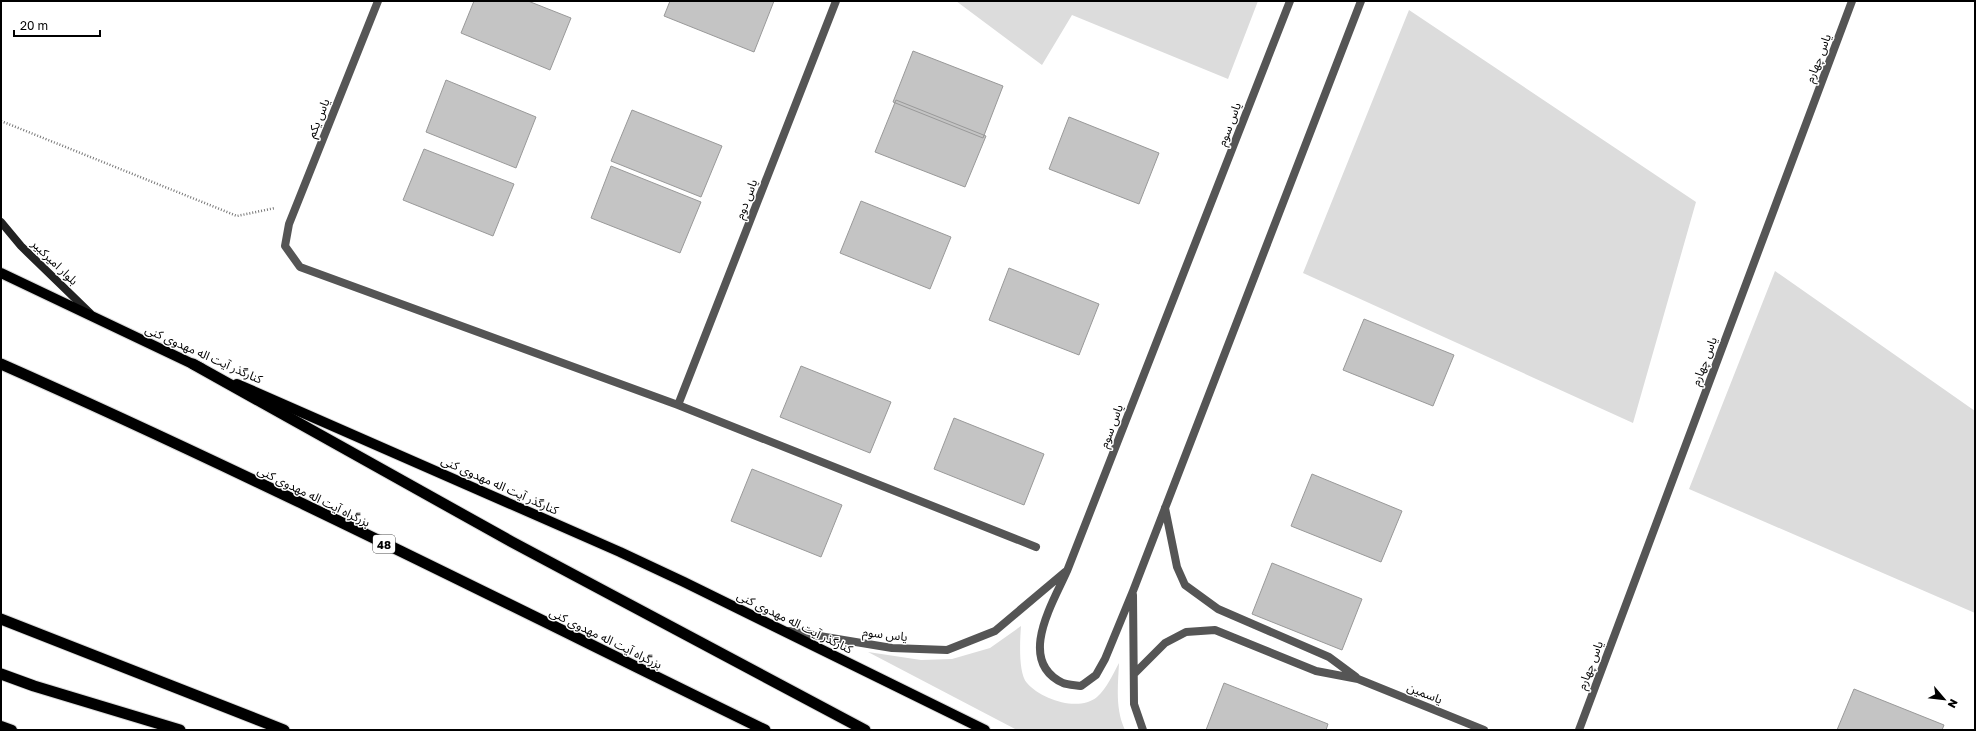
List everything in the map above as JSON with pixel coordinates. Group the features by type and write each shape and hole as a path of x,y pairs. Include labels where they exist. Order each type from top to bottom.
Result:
{"highway":[{"name":"بزرگراه آیت اله مهدوی کنی","path":"1,364 115,414 402,552 764,730"},
{"path":"193,364 512,542 865,730"},
{"path":"1,619 284,730"},
{"path":"1,674 34,686 180,730"}],"main road":[{"name":"بلوار امیرکبیر","path":"1,222 21,246 95,318"},
{"name":"کنارگذر آیت اله مهدوی کنی","path":"1,273 193,364 620,552 784,630 985,730"},
{"path":"1,726 12,730"}],"street":[{"name":"یاس یکم","path":"378,1 289,224 285,246 300,267 678,405"},
{"name":"یاس دوم","path":"678,405 836,1"},
{"name":"یاس سوم","path":"784,630 892,648 947,650 994,631 1067,571 1290,1"},
{"path":"1067,571 1040,633 1039,654 1048,672 1064,683 1081,686 1096,675 1105,659 1133,591 1361,1"},
{"name":"یاس چهارم","path":"1579,730 1852,1"},
{"path":"678,405 1036,547"},
{"path":"1165,508 1177,567 1185,585 1218,609 1329,657 1358,679"},
{"path":"1133,591 1134,704 1143,730"},
{"path":"1134,674 1165,643 1186,632 1215,630 1316,671 1358,679"},
{"name":"یاسمین","path":"1358,679 1484,730"}],"path":[{"path":"1,121 237,216 297,203"}],"shaded area":[{"path":"956,1 1258,1 1228,79 1072,15 1042,65"},
{"path":"1409,10 1696,202 1633,423 1303,273"},
{"path":"1775,271 1975,411 1975,613 1689,489"},
{"path":"1021,626 1020,656 1024,678 1034,689 1051,699 1071,704 1081,704 1097,697 1110,681 1119,663 1118,706 1125,730 1017,730 868,652 921,660 952,659 990,648"}],"building":[{"path":"474,1 528,1 571,18 550,70 461,33"},
{"path":"670,1 774,1 754,52 664,16"},
{"path":"913,51 1003,86 983,138 893,102"},
{"path":"446,80 536,117 516,168 426,132"},
{"path":"896,100 986,136 965,187 875,152"},
{"path":"632,110 722,146 701,197 611,161"},
{"path":"1069,117 1159,153 1139,204 1049,169"},
{"path":"424,149 514,184 493,236 403,200"},
{"path":"611,166 701,202 680,253 591,218"},
{"path":"861,201 951,237 930,289 840,253"},
{"path":"1009,268 1099,304 1079,355 989,320"},
{"path":"1364,319 1454,355 1433,406 1343,370"},
{"path":"801,366 891,402 870,453 780,417"},
{"path":"954,418 1044,454 1024,505 934,469"},
{"path":"752,469 842,505 821,557 731,521"},
{"path":"1312,474 1402,511 1381,562 1291,526"},
{"path":"1272,563 1362,599 1342,650 1252,614"},
{"path":"1224,683 1328,724 1326,730 1206,730"},
{"path":"1854,689 1944,725 1942,730 1837,730"}]}
